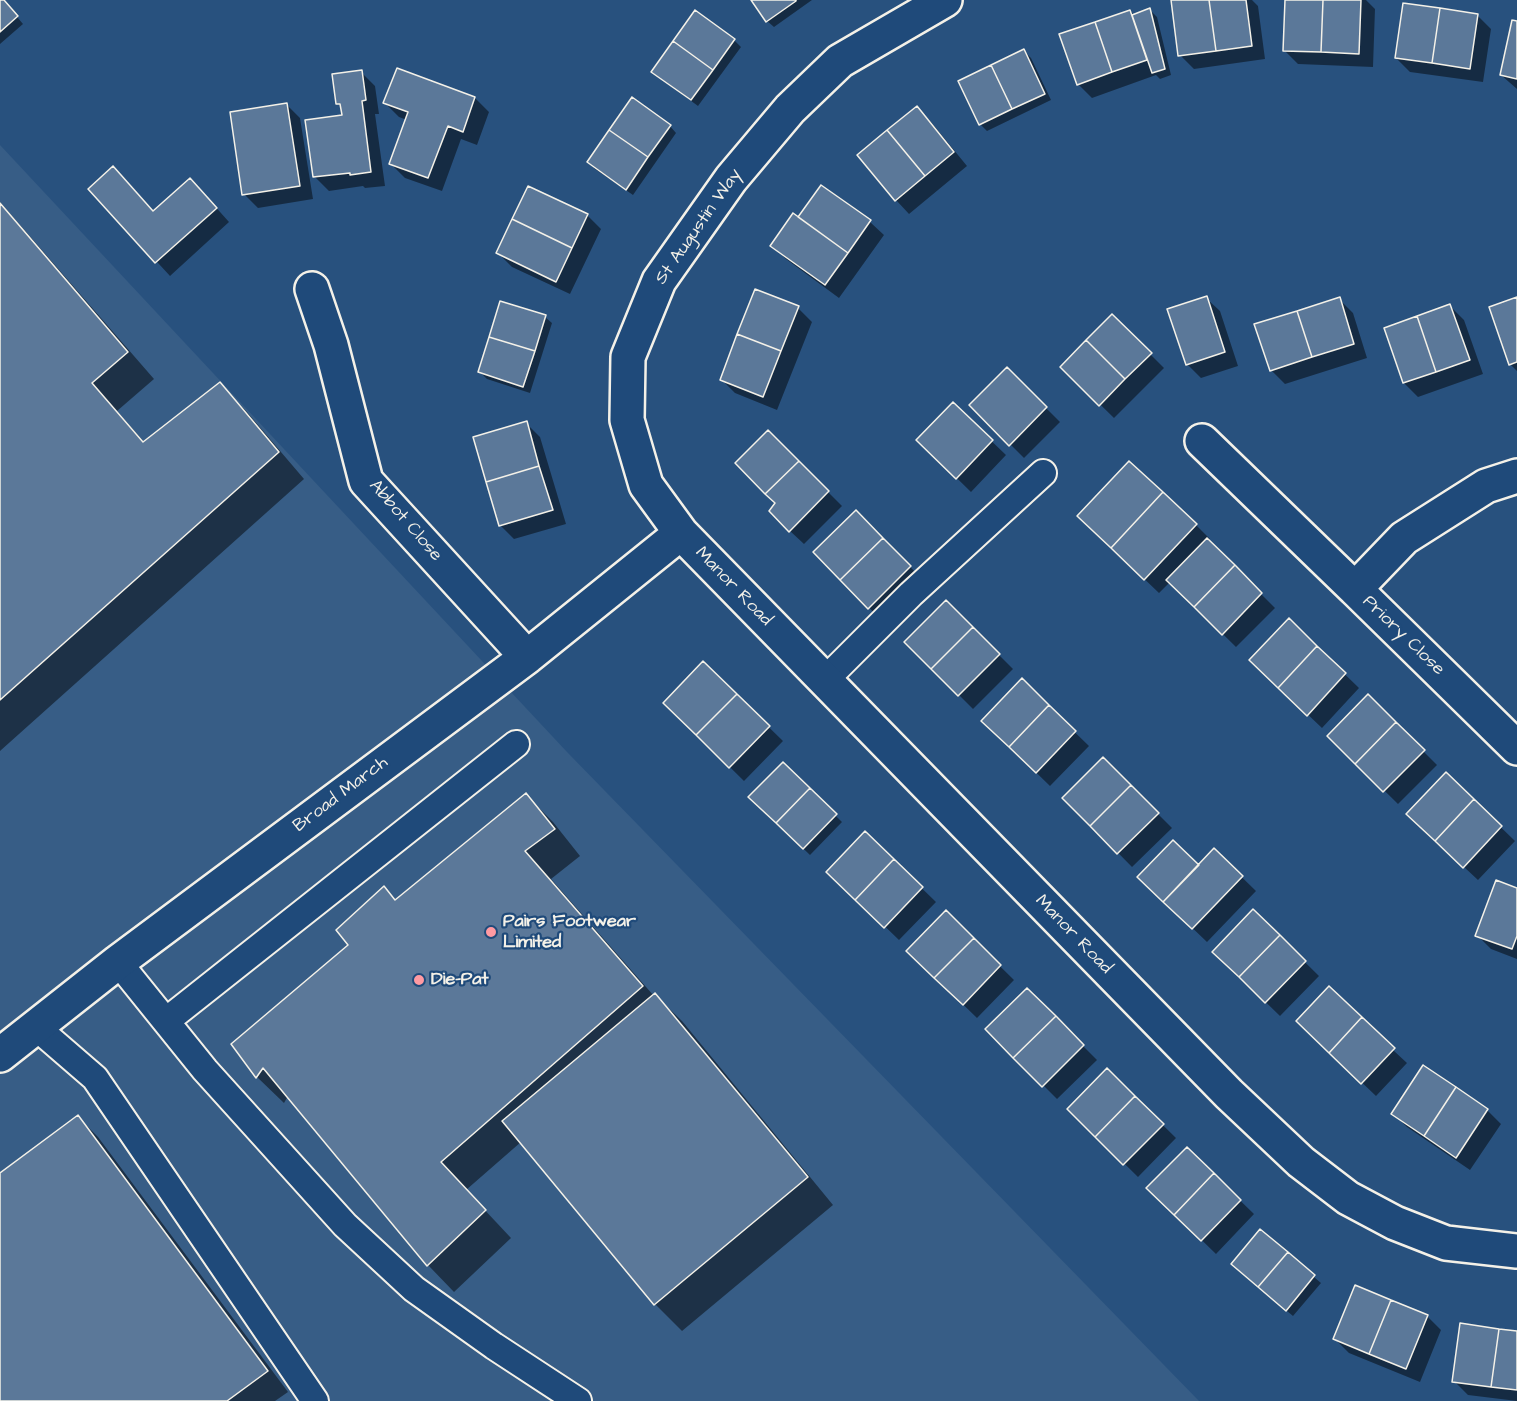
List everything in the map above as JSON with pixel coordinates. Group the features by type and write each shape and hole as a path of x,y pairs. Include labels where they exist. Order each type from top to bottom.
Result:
{"street":[{"name":"St Augustin Way","path":"681,533 646,485 627,420 628,357 659,281 730,179 790,109 840,61 945,0"},
{"name":"Abbot Close","path":"312,289 332,345 366,481 527,657"},
{"path":"1202,441 1355,589"},
{"name":"Priory Close","path":"1517,476 1486,486 1404,538 1355,589 1517,748"},
{"name":"Broad March","path":"0,1055 118,962 527,657 681,533"},
{"name":"Manor Road","path":"681,533 1229,1094 1301,1162 1348,1198 1395,1223 1446,1243 1517,1251"}],"lane":[{"path":"824,681 911,594 1043,473"},
{"path":"166,1021 516,744"},
{"path":"118,962 213,1079 345,1225 414,1289 494,1346 578,1401"},
{"path":"36,1027 95,1078 315,1401"}],"shaded area":[{"path":"0,145 567,752 1199,1401 0,1401"}],"building":[{"path":"0,0 4,0 18,16 0,32"},
{"path":"751,0 796,0 796,1 766,22"},
{"path":"1171,0 1209,0 1216,51 1178,56"},
{"path":"1209,0 1246,0 1252,46 1216,51"},
{"path":"1285,0 1323,0 1321,52 1283,51"},
{"path":"1323,0 1361,0 1359,54 1321,52"},
{"path":"1403,3 1440,8 1432,63 1395,58"},
{"path":"1150,8 1165,69 1152,73 1132,15"},
{"path":"1440,8 1478,14 1470,69 1432,63"},
{"path":"695,10 735,39 713,70 673,41"},
{"path":"1130,10 1147,60 1112,72 1095,22"},
{"path":"1512,20 1517,21 1517,79 1500,75"},
{"path":"1095,22 1112,72 1077,85 1059,34"},
{"path":"673,41 713,70 691,100 651,72"},
{"path":"1024,49 1045,94 1012,109 991,65"},
{"path":"991,65 1012,109 979,125 958,81"},
{"path":"397,68 475,97 463,132 448,126 428,178 389,164 408,112 383,103"},
{"path":"362,70 366,100 362,101 371,172 313,177 305,120 342,115 340,104 336,104 332,74"},
{"path":"632,97 671,125 648,157 609,130"},
{"path":"287,103 300,186 242,195 230,112"},
{"path":"917,106 954,152 925,176 887,130"},
{"path":"609,130 648,157 626,190 587,162"},
{"path":"887,130 925,176 895,201 857,155"},
{"path":"113,166 153,211 190,178 217,208 155,263 88,189"},
{"path":"821,185 871,220 848,253 798,217"},
{"path":"528,186 588,214 572,248 512,219"},
{"path":"0,203 128,352 92,383 143,442 220,382 279,452 0,700"},
{"path":"793,213 848,253 825,285 770,246"},
{"path":"512,219 572,248 556,282 496,253"},
{"path":"755,289 799,306 781,351 737,334"},
{"path":"1207,296 1225,352 1186,365 1167,309"},
{"path":"1340,297 1354,344 1312,357 1297,311"},
{"path":"1517,297 1517,362 1509,365 1489,307"},
{"path":"500,301 546,315 535,351 489,337"},
{"path":"1450,304 1470,360 1436,372 1417,316"},
{"path":"1297,311 1312,357 1270,371 1254,324"},
{"path":"1112,314 1152,353 1125,379 1086,340"},
{"path":"1417,316 1436,372 1403,383 1384,328"},
{"path":"737,334 781,351 763,397 720,380"},
{"path":"489,337 535,351 523,387 478,372"},
{"path":"1086,340 1125,379 1099,406 1060,367"},
{"path":"1007,367 1047,407 1009,446 969,405"},
{"path":"953,402 993,440 956,479 916,440"},
{"path":"527,421 539,466 486,482 473,437"},
{"path":"768,430 799,461 765,494 735,463"},
{"path":"799,461 829,491 789,532 769,511 775,503 765,494"},
{"path":"1129,461 1163,492 1111,548 1077,516"},
{"path":"539,466 553,510 499,526 486,482"},
{"path":"1163,492 1197,524 1144,580 1111,548"},
{"path":"856,510 883,538 840,580 813,552"},
{"path":"883,538 911,566 868,609 840,580"},
{"path":"1207,538 1235,565 1194,607 1166,580"},
{"path":"1235,565 1262,593 1222,635 1194,607"},
{"path":"946,600 973,627 931,669 904,642"},
{"path":"1289,618 1317,646 1278,688 1249,660"},
{"path":"973,627 1000,654 958,696 931,669"},
{"path":"1317,646 1346,673 1307,716 1278,688"},
{"path":"703,661 737,694 696,735 663,703"},
{"path":"1022,678 1049,705 1009,747 981,721"},
{"path":"737,694 770,726 729,768 696,735"},
{"path":"1368,694 1396,722 1355,764 1327,736"},
{"path":"1049,705 1076,731 1036,773 1009,747"},
{"path":"1396,722 1425,750 1383,792 1355,764"},
{"path":"1103,757 1131,785 1090,826 1062,798"},
{"path":"783,762 810,788 776,823 748,797"},
{"path":"1446,772 1474,799 1435,841 1406,814"},
{"path":"1131,785 1159,813 1117,854 1090,826"},
{"path":"810,788 837,814 803,849 776,823"},
{"path":"526,793 555,829 525,851 643,986 441,1162 486,1210 427,1266 263,1068 256,1078 231,1044 348,945 336,930 384,886 395,900"},
{"path":"1474,799 1502,826 1463,868 1435,841"},
{"path":"865,831 894,859 855,900 826,872"},
{"path":"1173,840 1199,865 1163,902 1137,877"},
{"path":"1214,848 1243,876 1192,929 1163,902"},
{"path":"894,859 923,887 884,928 855,900"},
{"path":"1496,880 1517,888 1517,936 1512,949 1475,936"},
{"path":"1253,909 1280,935 1239,977 1212,952"},
{"path":"946,910 974,938 934,978 906,951"},
{"path":"1280,935 1306,961 1265,1003 1239,977"},
{"path":"974,938 1001,965 963,1005 934,978"},
{"path":"1329,986 1362,1017 1329,1053 1296,1021"},
{"path":"1027,988 1056,1016 1013,1058 985,1029"},
{"path":"655,993 808,1177 654,1305 502,1121"},
{"path":"1056,1016 1084,1045 1042,1087 1013,1058"},
{"path":"1362,1017 1395,1048 1361,1084 1329,1053"},
{"path":"1423,1065 1456,1087 1424,1136 1391,1114"},
{"path":"1107,1068 1135,1096 1095,1137 1067,1109"},
{"path":"1456,1087 1488,1109 1456,1158 1424,1136"},
{"path":"1135,1096 1164,1124 1123,1165 1095,1137"},
{"path":"78,1115 268,1371 227,1401 0,1401 0,1173"},
{"path":"1187,1147 1214,1173 1174,1215 1146,1188"},
{"path":"1214,1173 1241,1200 1201,1241 1174,1215"},
{"path":"1260,1229 1288,1252 1258,1287 1231,1264"},
{"path":"1288,1252 1315,1275 1286,1311 1258,1287"},
{"path":"1355,1285 1391,1300 1369,1354 1333,1339"},
{"path":"1391,1300 1428,1315 1406,1369 1369,1354"},
{"path":"1460,1323 1499,1329 1491,1387 1452,1382"},
{"path":"1499,1329 1517,1331 1517,1390 1491,1387"}],"place":[{"name":"Pairs Footwear Limited","path":"491,932"},
{"name":"Die-Pat","path":"419,980"}]}
